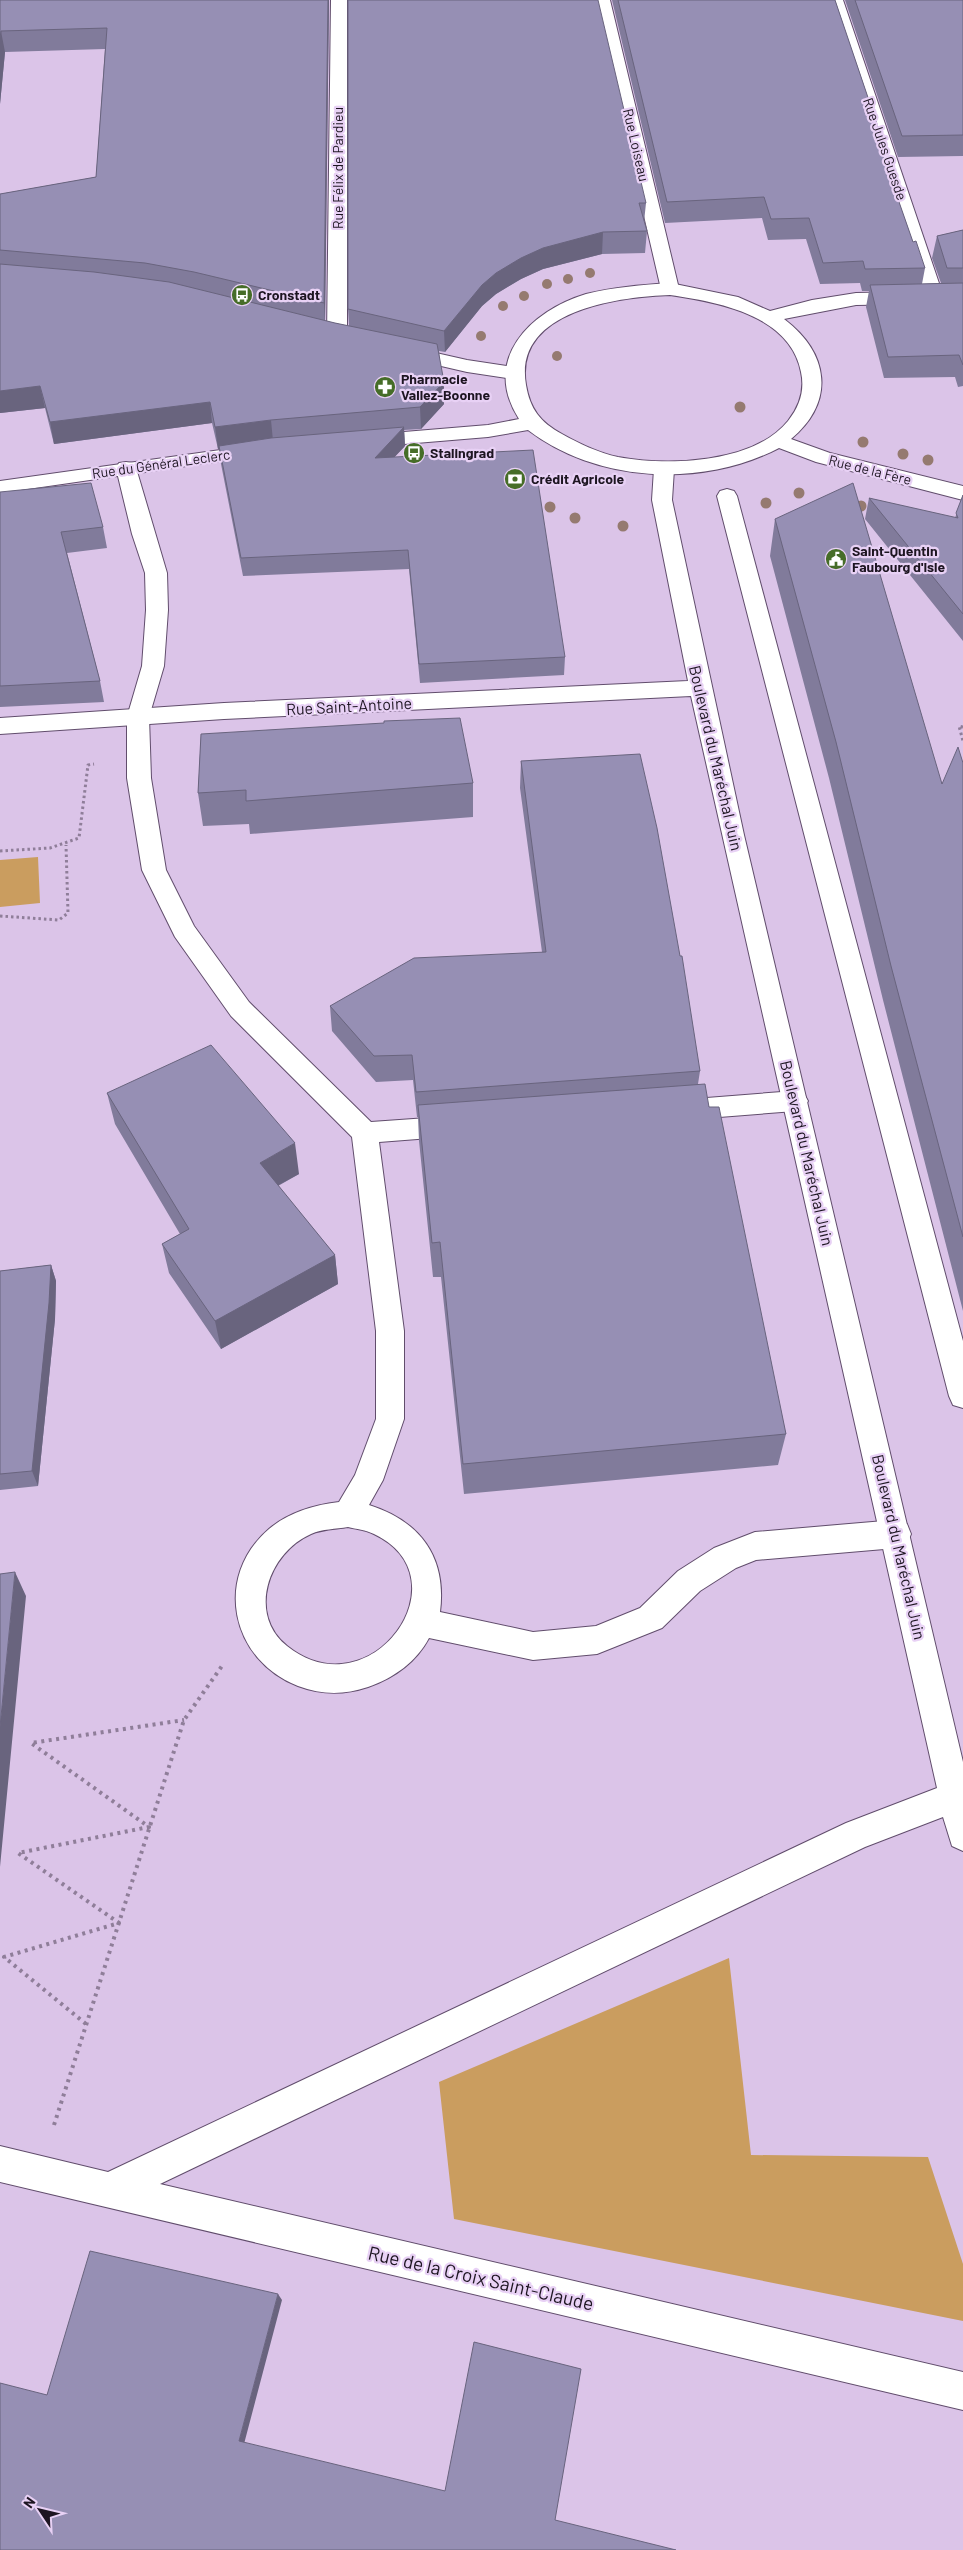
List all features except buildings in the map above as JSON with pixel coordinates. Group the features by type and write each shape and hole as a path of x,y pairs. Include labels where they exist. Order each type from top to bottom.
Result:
{"street":[{"name":"Rue Félix de Pardieu","path":"318,332 347,339 339,0"},
{"name":"Rue Loiseau","path":"602,0 670,289"},
{"name":"Rue Jules Guesde","path":"835,0 935,298"},
{"path":"670,289 706,294 739,303 768,317 792,336 808,357 814,380 810,403 796,425 778,441 742,458 704,466 664,469 615,463 572,448 532,423 519,400 514,373 520,350 536,328 562,310 594,298 622,292 670,289"},
{"path":"768,317 812,306 856,299 963,297"},
{"path":"384,347 467,366 514,373"},
{"path":"348,442 488,430 532,423"},
{"name":"Rue de la Fère","path":"778,441 823,458 963,493"},
{"name":"Rue du Général Leclerc","path":"0,487 273,449"},
{"path":"126,468 143,534 156,574 157,610 153,666 138,717 139,778 154,870 184,931 240,1009 365,1133 390,1332 390,1418 368,1480 348,1514"},
{"name":"Boulevard du Maréchal Juin","path":"664,469 662,500 699,688 959,1796 963,1835"},
{"path":"727,496 963,1396"},
{"name":"Rue Saint-Antoine","path":"0,726 699,688"},
{"path":"658,1112 795,1101"},
{"path":"365,1133 482,1124"},
{"path":"348,1514 376,1520 400,1534 418,1555 427,1580 427,1607 417,1633 398,1656 373,1672 344,1679 315,1677 287,1666 266,1648 253,1623 250,1596 256,1570 271,1545 294,1528 320,1517 348,1514"},
{"path":"422,1622 533,1646 597,1640 651,1618 689,1581 725,1558 755,1546 896,1534"},
{"path":"108,2190 857,1834 959,1796"},
{"name":"Rue de la Croix Saint-Claude","path":"0,2164 963,2391"}],"path":[{"path":"963,727 959,726 963,741"},
{"path":"0,850 29,850 66,845 68,913 59,920 8,915 0,916"},
{"path":"39,2173 184,1720 253,1623"},
{"path":"149,1827 31,1743 184,1720"},
{"path":"118,1923 18,1853 149,1827"},
{"path":"86,2024 4,1957 118,1923"}],"shaded area":[{"path":"38,857 40,903 0,907 0,860"},
{"path":"729,1958 751,2155 928,2157 963,2264 963,2321 454,2219 439,2082"}],"place":[{"name":"Cronstadt","path":"242,295"},
{"name":"Pharmacie Vallez-Boonne","path":"385,387"},
{"name":"Stalingrad","path":"414,453"},
{"name":"Crédit Agricole","path":"515,479"},
{"name":"Saint-Quentin Faubourg d'Isle","path":"836,559"}]}
